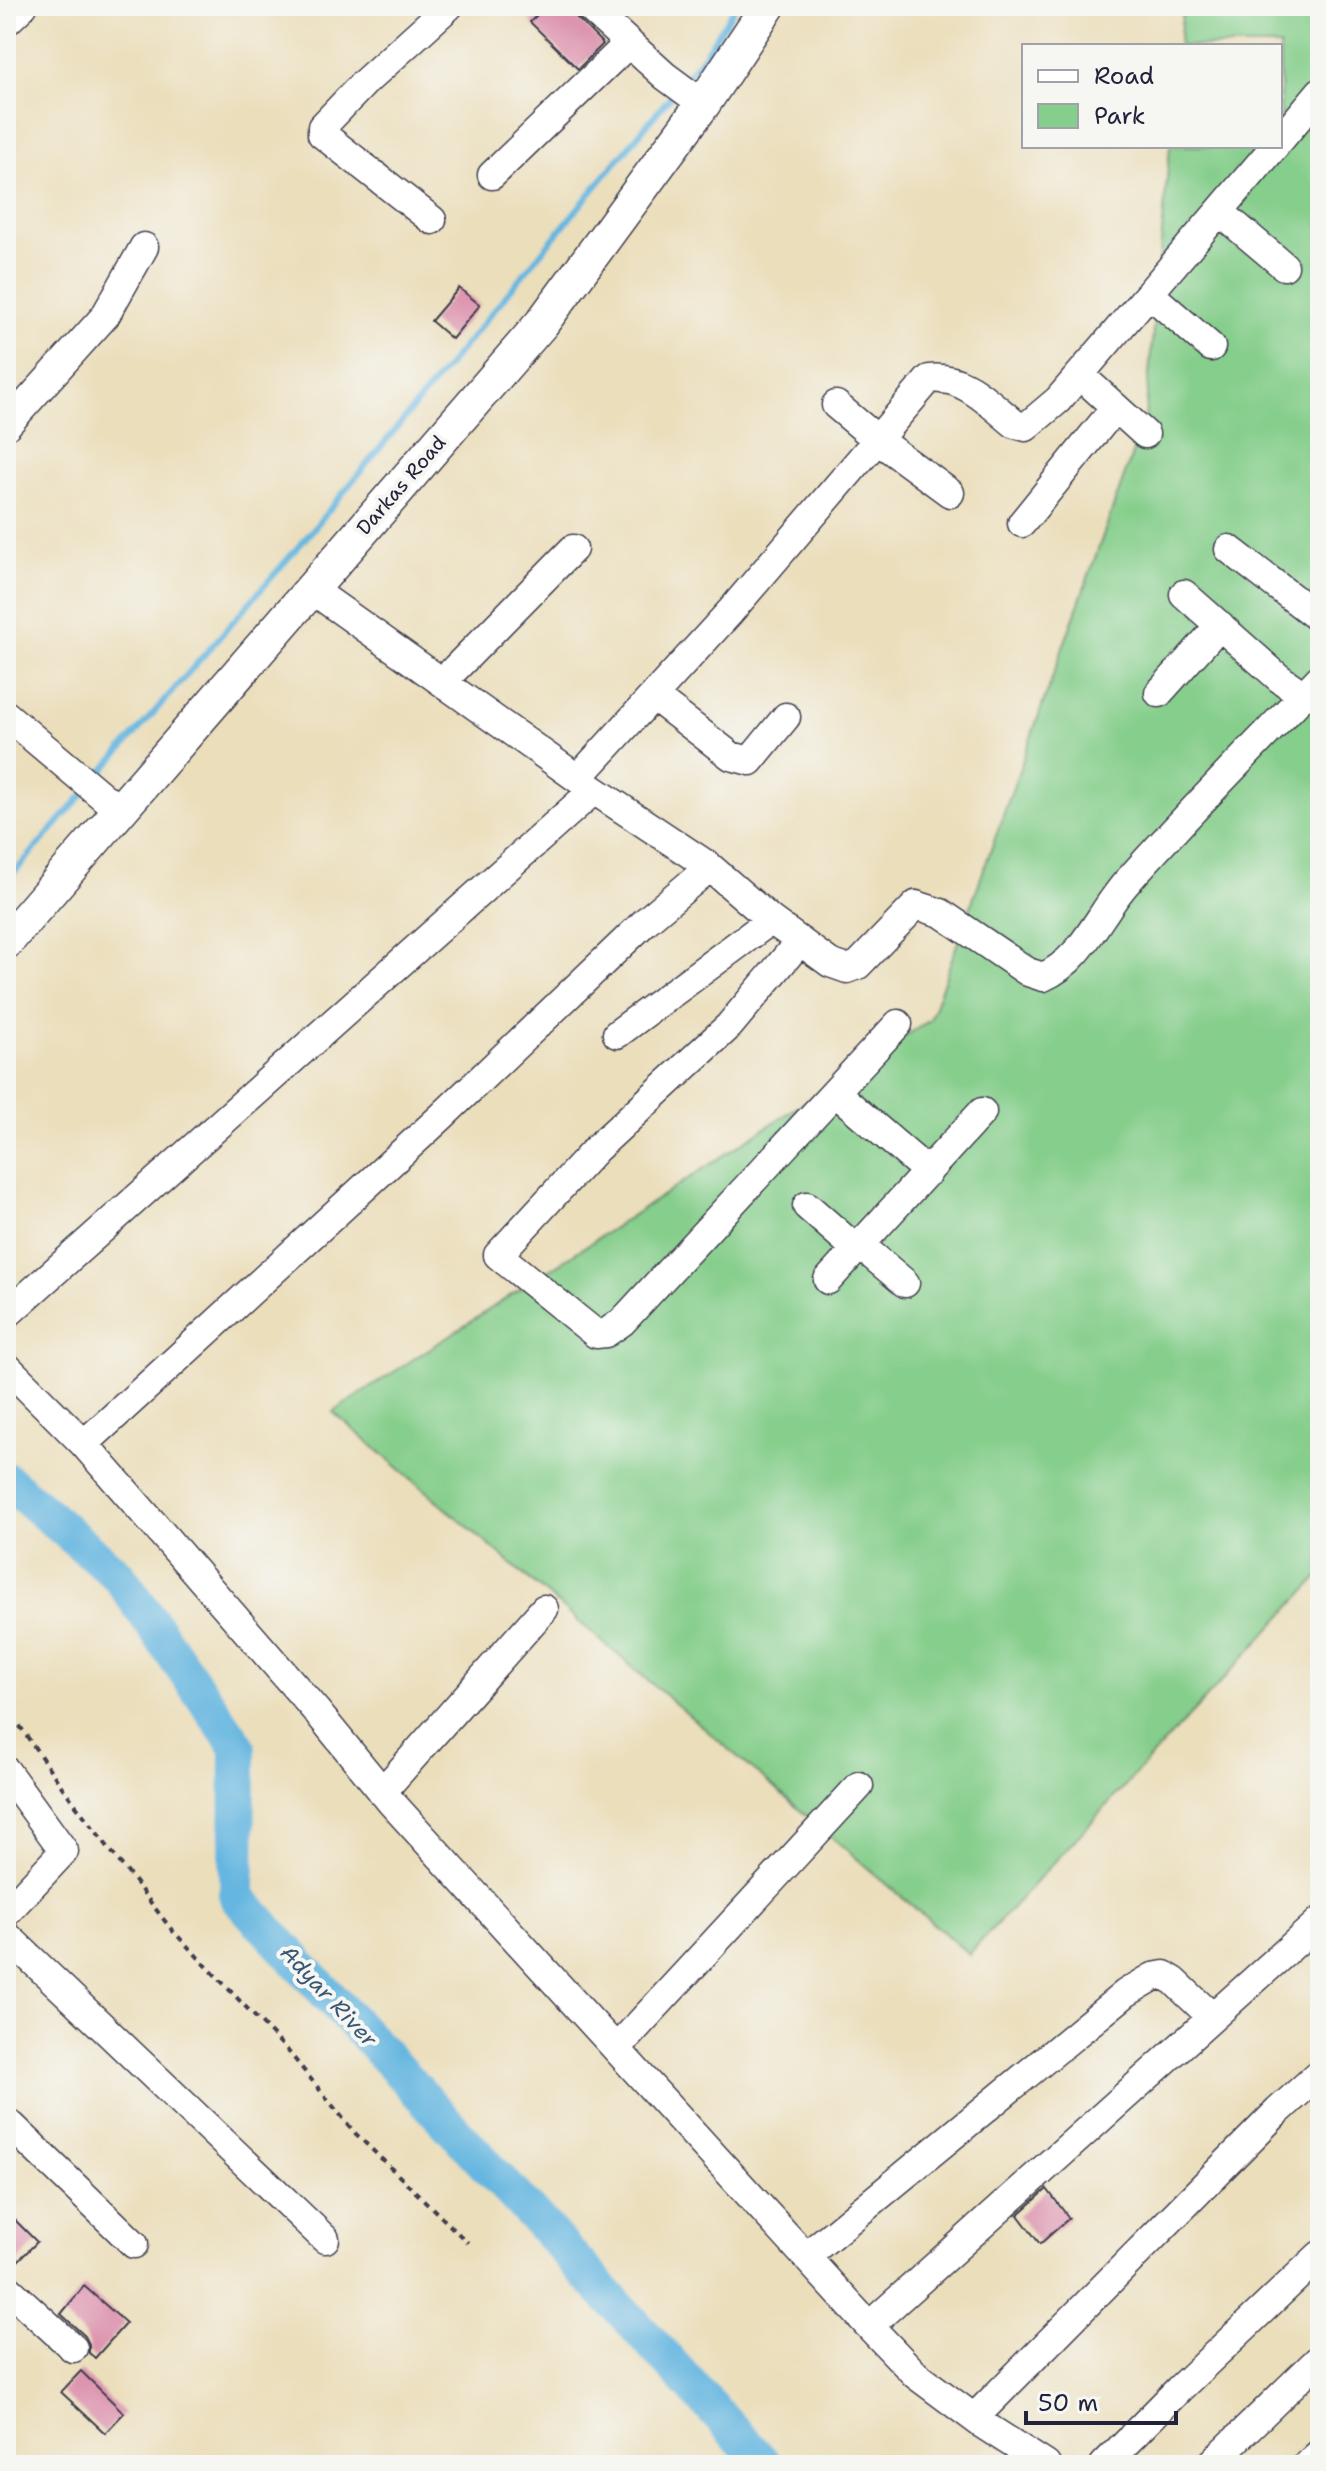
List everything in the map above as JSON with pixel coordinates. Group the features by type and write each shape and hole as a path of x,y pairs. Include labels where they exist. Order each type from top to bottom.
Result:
{"main road":[{"name":"Darkas Road","path":"6,942 101,796 311,589 542,323 684,90 768,6"}],"street":[{"path":"6,22 23,6"},
{"path":"432,220 322,134 322,127 364,83 449,6"},
{"path":"588,6 684,90"},
{"path":"492,175 629,43"},
{"path":"1282,138 1320,92"},
{"path":"6,1315 586,784 653,696 879,441 929,379 944,377 958,382 1015,424 1026,427 1047,411 1080,375 1273,148"},
{"path":"1220,212 1284,266"},
{"path":"6,426 105,316 144,247"},
{"path":"1150,294 1211,347"},
{"path":"1080,375 1145,434"},
{"path":"836,405 950,493"},
{"path":"1022,523 1115,408"},
{"path":"443,681 573,549"},
{"path":"1229,549 1320,619"},
{"path":"311,589 586,784 710,867 771,920 830,963 847,969 858,965 916,905 941,913 1028,972 1043,977 1058,971 1088,937 1125,884 1312,687 1279,678 1184,594"},
{"path":"1159,693 1220,625"},
{"path":"653,696 731,756 750,761 786,717"},
{"path":"6,715 101,796"},
{"path":"84,1444 441,1117 646,921 710,867"},
{"path":"617,1034 771,920"},
{"path":"800,941 729,1026 596,1149 498,1255 596,1334 606,1333 622,1322 898,1024"},
{"path":"835,1092 928,1172"},
{"path":"828,1280 982,1112"},
{"path":"807,1206 905,1283"},
{"path":"6,1366 84,1444 318,1713 382,1792 869,2326 916,2375 1046,2465"},
{"path":"382,1792 544,1609"},
{"path":"6,1771 64,1851 6,1913"},
{"path":"617,2048 859,1786"},
{"path":"869,2326 1320,1921"},
{"path":"6,1935 325,2239"},
{"path":"806,2256 1139,1985 1164,1975 1212,2017"},
{"path":"974,2418 1267,2122 1320,2073"},
{"path":"6,2126 12,2126 134,2244"},
{"path":"1104,2465 1320,2255"},
{"path":"6,2287 73,2348"},
{"path":"1210,2465 1320,2358"},
{"path":"1307,2465 1320,2453"}],"path":[{"path":"6,1706 62,1787 171,1929 288,2051 355,2133 468,2243"}],"green space":[{"path":"1183,6 1320,6 1320,1575 969,1954 333,1412 930,1020 1145,418 1170,148 1282,148 1282,44 1179,44"}],"building":[{"path":"546,6 565,6 603,44 578,69 530,22"},
{"path":"459,288 480,305 452,339 431,321"},
{"path":"1047,2189 1069,2218 1040,2244 1018,2215"},
{"path":"6,2211 37,2242 9,2270 6,2270"},
{"path":"84,2286 126,2323 95,2358 89,2353 85,2336 61,2314"},
{"path":"81,2371 124,2413 105,2433 61,2392"}],"waterway":[{"path":"683,81 736,6"},
{"path":"96,779 305,539 673,93"},
{"path":"6,882 86,791"},
{"name":"Adyar River","path":"6,1480 119,1576 238,1747 237,1897 765,2465"}]}
